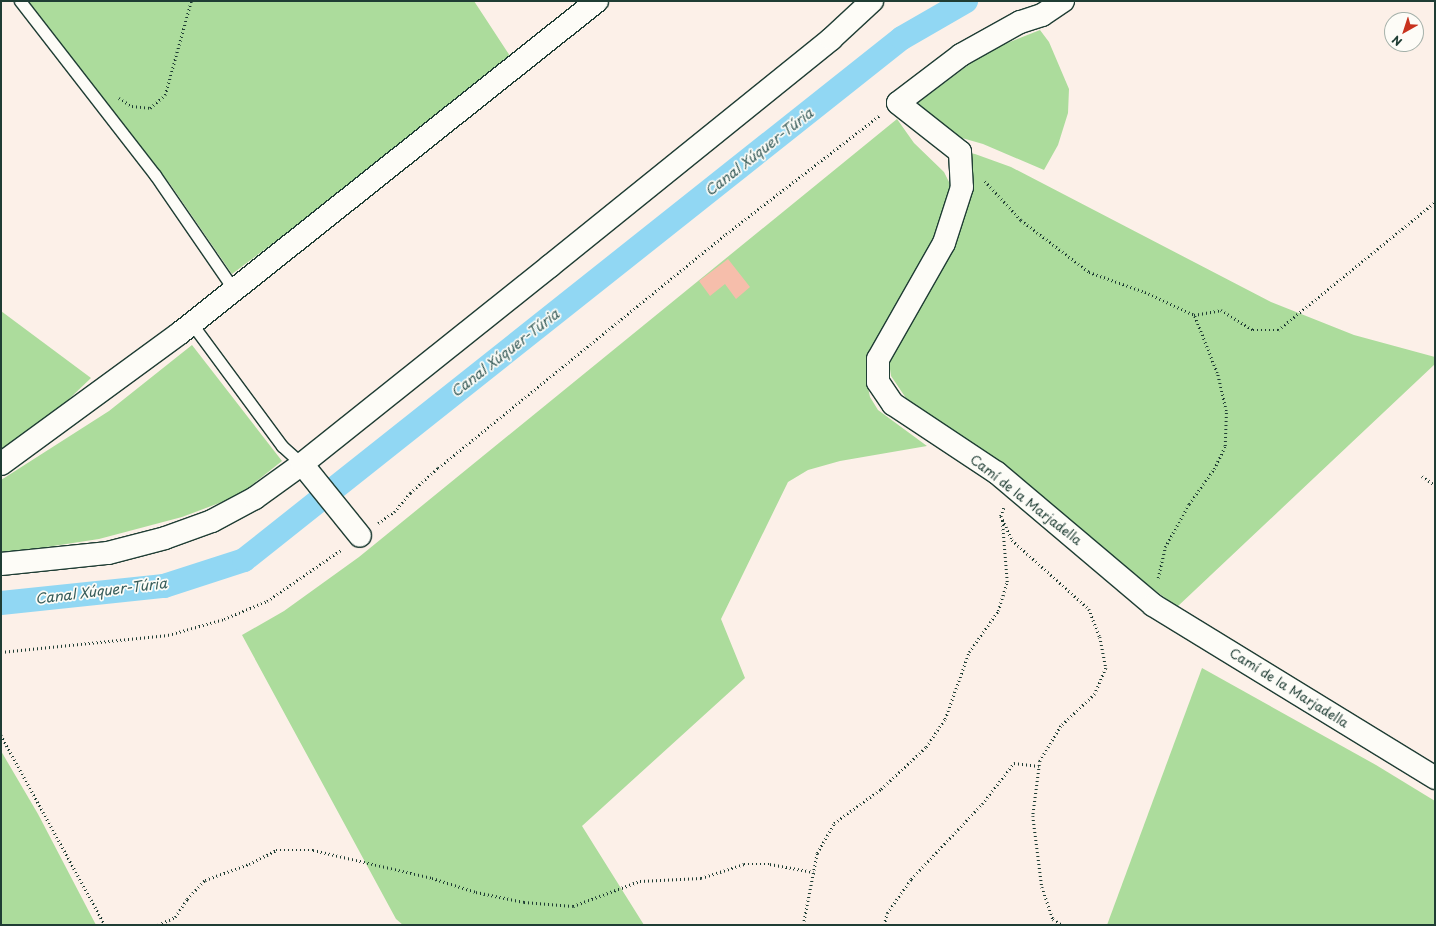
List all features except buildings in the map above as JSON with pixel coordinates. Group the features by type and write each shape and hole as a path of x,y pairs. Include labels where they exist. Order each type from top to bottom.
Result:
{"street":[{"path":"1,464 192,324 597,1"},
{"path":"1,564 108,552 164,538 212,521 255,498 302,464 831,39 872,1"},
{"path":"960,152 898,103 961,55 1013,26 1042,15 1063,1"},
{"name":"Camí de la Marjadella","path":"960,152 962,187 944,243 878,359 878,382 893,404 1014,486 1153,604 1435,778"},
{"path":"302,464 359,535"}],"lane":[{"path":"20,1 155,175 234,290"},
{"path":"192,324 282,446 302,464"}],"path":[{"path":"95,96 105,92 132,106 150,108 166,94 191,1"},
{"path":"1,652 168,635 224,619 267,601 359,535 394,512 410,493 438,468 726,234 869,123 898,103"},
{"path":"960,152 1021,220 1089,272 1145,292 1194,315 1221,310 1253,330 1278,330 1435,202"},
{"path":"1153,604 1165,547 1189,504 1214,469 1225,446 1226,411 1217,373 1194,315"},
{"path":"1422,476 1435,485"},
{"path":"803,925 817,853 834,824 881,789 926,747 945,719 969,652 998,611 1007,582 1001,516 1014,486"},
{"path":"1001,516 1012,540 1089,609 1100,637 1106,668 1095,694 1061,726 1040,761 1039,766 1033,816 1042,887 1053,919 1062,925"},
{"path":"1,735 105,925"},
{"path":"884,925 887,913 912,879 982,804 1014,763 1039,766"},
{"path":"158,925 175,917 187,899 205,880 249,864 276,850 313,850 432,878 476,892 524,902 573,906 640,881 701,878 744,864 770,864 813,872"}],"green space":[{"path":"25,1 474,1 512,59 394,152 232,274 170,184"},
{"path":"1040,30 1049,42 1069,89 1068,113 1058,145 1044,170 983,144 948,134 919,111 919,102 987,51"},
{"path":"897,119 914,143 944,172 950,184 951,197 947,213 867,383 870,397 878,410 927,446 840,461 808,470 788,482 721,619 745,678 582,826 644,925 403,925 396,919 242,635 284,611 359,557"},
{"path":"955,150 975,154 1011,167 1271,302 1354,335 1435,357 1435,364 1177,607 910,404 891,376 889,362 957,228"},
{"path":"1,311 91,378 45,422 1,452"},
{"path":"192,345 282,461 238,496 182,517 99,539 1,554 1,480 109,411"},
{"path":"1202,668 1376,765 1435,801 1435,925 1107,925"},
{"path":"1,751 38,814 96,925 1,925"}],"waterway":[{"name":"Canal Xúquer-Túria","path":"1,603 164,586 244,560 902,38 966,1"}]}
